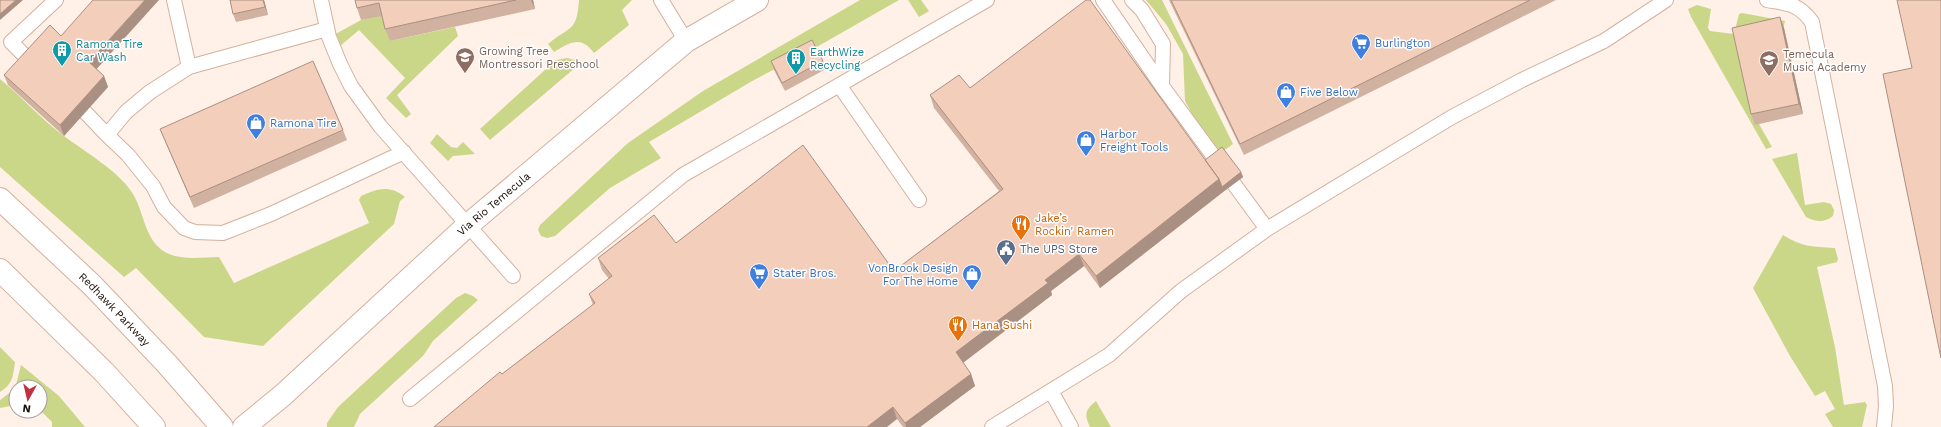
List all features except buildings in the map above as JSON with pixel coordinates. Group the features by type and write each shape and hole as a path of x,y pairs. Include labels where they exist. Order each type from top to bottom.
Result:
{"street":[{"name":"Via Rio Temecula","path":"244,427 283,396 468,225 686,41 757,0"},
{"name":"Redhawk Parkway","path":"0,199 92,285 167,364 222,427"},
{"path":"0,270 94,362 154,427"}],"lane":[{"path":"30,61 11,42 56,0"},
{"path":"174,0 189,67"},
{"path":"321,0 327,29 340,64 351,86 380,126 513,276"},
{"path":"661,0 686,41"},
{"path":"410,399 683,175 987,0"},
{"path":"1103,0 1162,86 1267,229"},
{"path":"1132,0 1142,10 1163,44 1162,86"},
{"path":"1767,0 1787,4 1803,10 1812,22 1885,386 1886,406 1884,427"},
{"path":"992,427 1109,355 1181,291 1267,229 1452,117 1522,80 1604,41 1664,1"},
{"path":"107,136 132,107 150,92 189,67 327,29"},
{"path":"839,85 919,200"},
{"path":"85,112 107,136 128,155 153,186 164,207 184,228 195,232 223,233 271,214 404,152"},
{"path":"1051,391 1071,427"}],"green space":[{"path":"579,0 632,0 622,10 629,25 594,53 589,47 580,42 570,43 554,52 548,44 571,28 574,24 578,11"},
{"path":"860,0 899,0 815,48 754,80 649,142 661,158 610,188 555,236 547,238 541,236 538,230 540,225 628,143 703,91"},
{"path":"908,0 921,0 929,11 919,17"},
{"path":"1146,0 1162,0 1233,144 1218,155 1185,101 1183,54 1166,24"},
{"path":"1697,5 1711,9 1708,28 1710,31 1734,34 1739,14 1742,13 1785,21 1759,124 1772,147 1766,149 1691,17 1688,9"},
{"path":"384,15 390,41 455,27 458,36 397,95 411,114 406,118 386,98 405,78 359,30 339,47 332,36 361,20"},
{"path":"567,58 582,62 490,140 480,129 556,60"},
{"path":"0,79 56,129 119,177 133,194 149,233 158,247 171,255 184,258 219,257 234,283 369,223 359,200 361,196 373,191 389,189 400,193 405,197 400,201 394,224 263,346 204,337 136,268 124,277 0,167"},
{"path":"437,134 451,147 457,148 463,142 475,154 453,156 448,161 430,143"},
{"path":"1797,153 1805,205 1824,202 1831,204 1834,210 1833,216 1826,220 1817,221 1806,217 1772,159"},
{"path":"1783,235 1803,244 1835,248 1838,259 1837,262 1817,267 1835,347 1844,405 1865,402 1867,405 1862,427 1833,427 1825,414 1835,409 1825,391 1815,396 1790,356 1753,288"},
{"path":"465,293 478,300 433,341 423,356 360,414 354,427 327,427 327,423 338,407 456,298"},
{"path":"0,347 15,362 12,379 8,379 8,386 0,392"},
{"path":"21,365 38,379 18,379"},
{"path":"48,387 59,396 85,427 52,427 52,422 48,418"},
{"path":"8,394 8,406 0,408 0,400"},
{"path":"1096,401 1111,427 1090,427 1086,415 1090,407"}],"place":[{"name":"Burlington","path":"1361,60"},
{"name":"Ramona Tire Car Wash","path":"62,67"},
{"name":"Growing Tree Montressori Preschool","path":"465,74"},
{"name":"EarthWize Recycling","path":"796,75"},
{"name":"Temecula Music Academy","path":"1769,77"},
{"name":"Five Below","path":"1286,109"},
{"name":"Ramona Tire","path":"256,140"},
{"name":"Harbor Freight Tools","path":"1086,157"},
{"name":"Jake’s Rockin' Ramen","path":"1021,241"},
{"name":"The UPS Store","path":"1006,266"},
{"name":"Stater Bros.","path":"759,290"},
{"name":"VonBrook Design For The Home","path":"972,291"},
{"name":"Hana Sushi","path":"958,342"}]}
